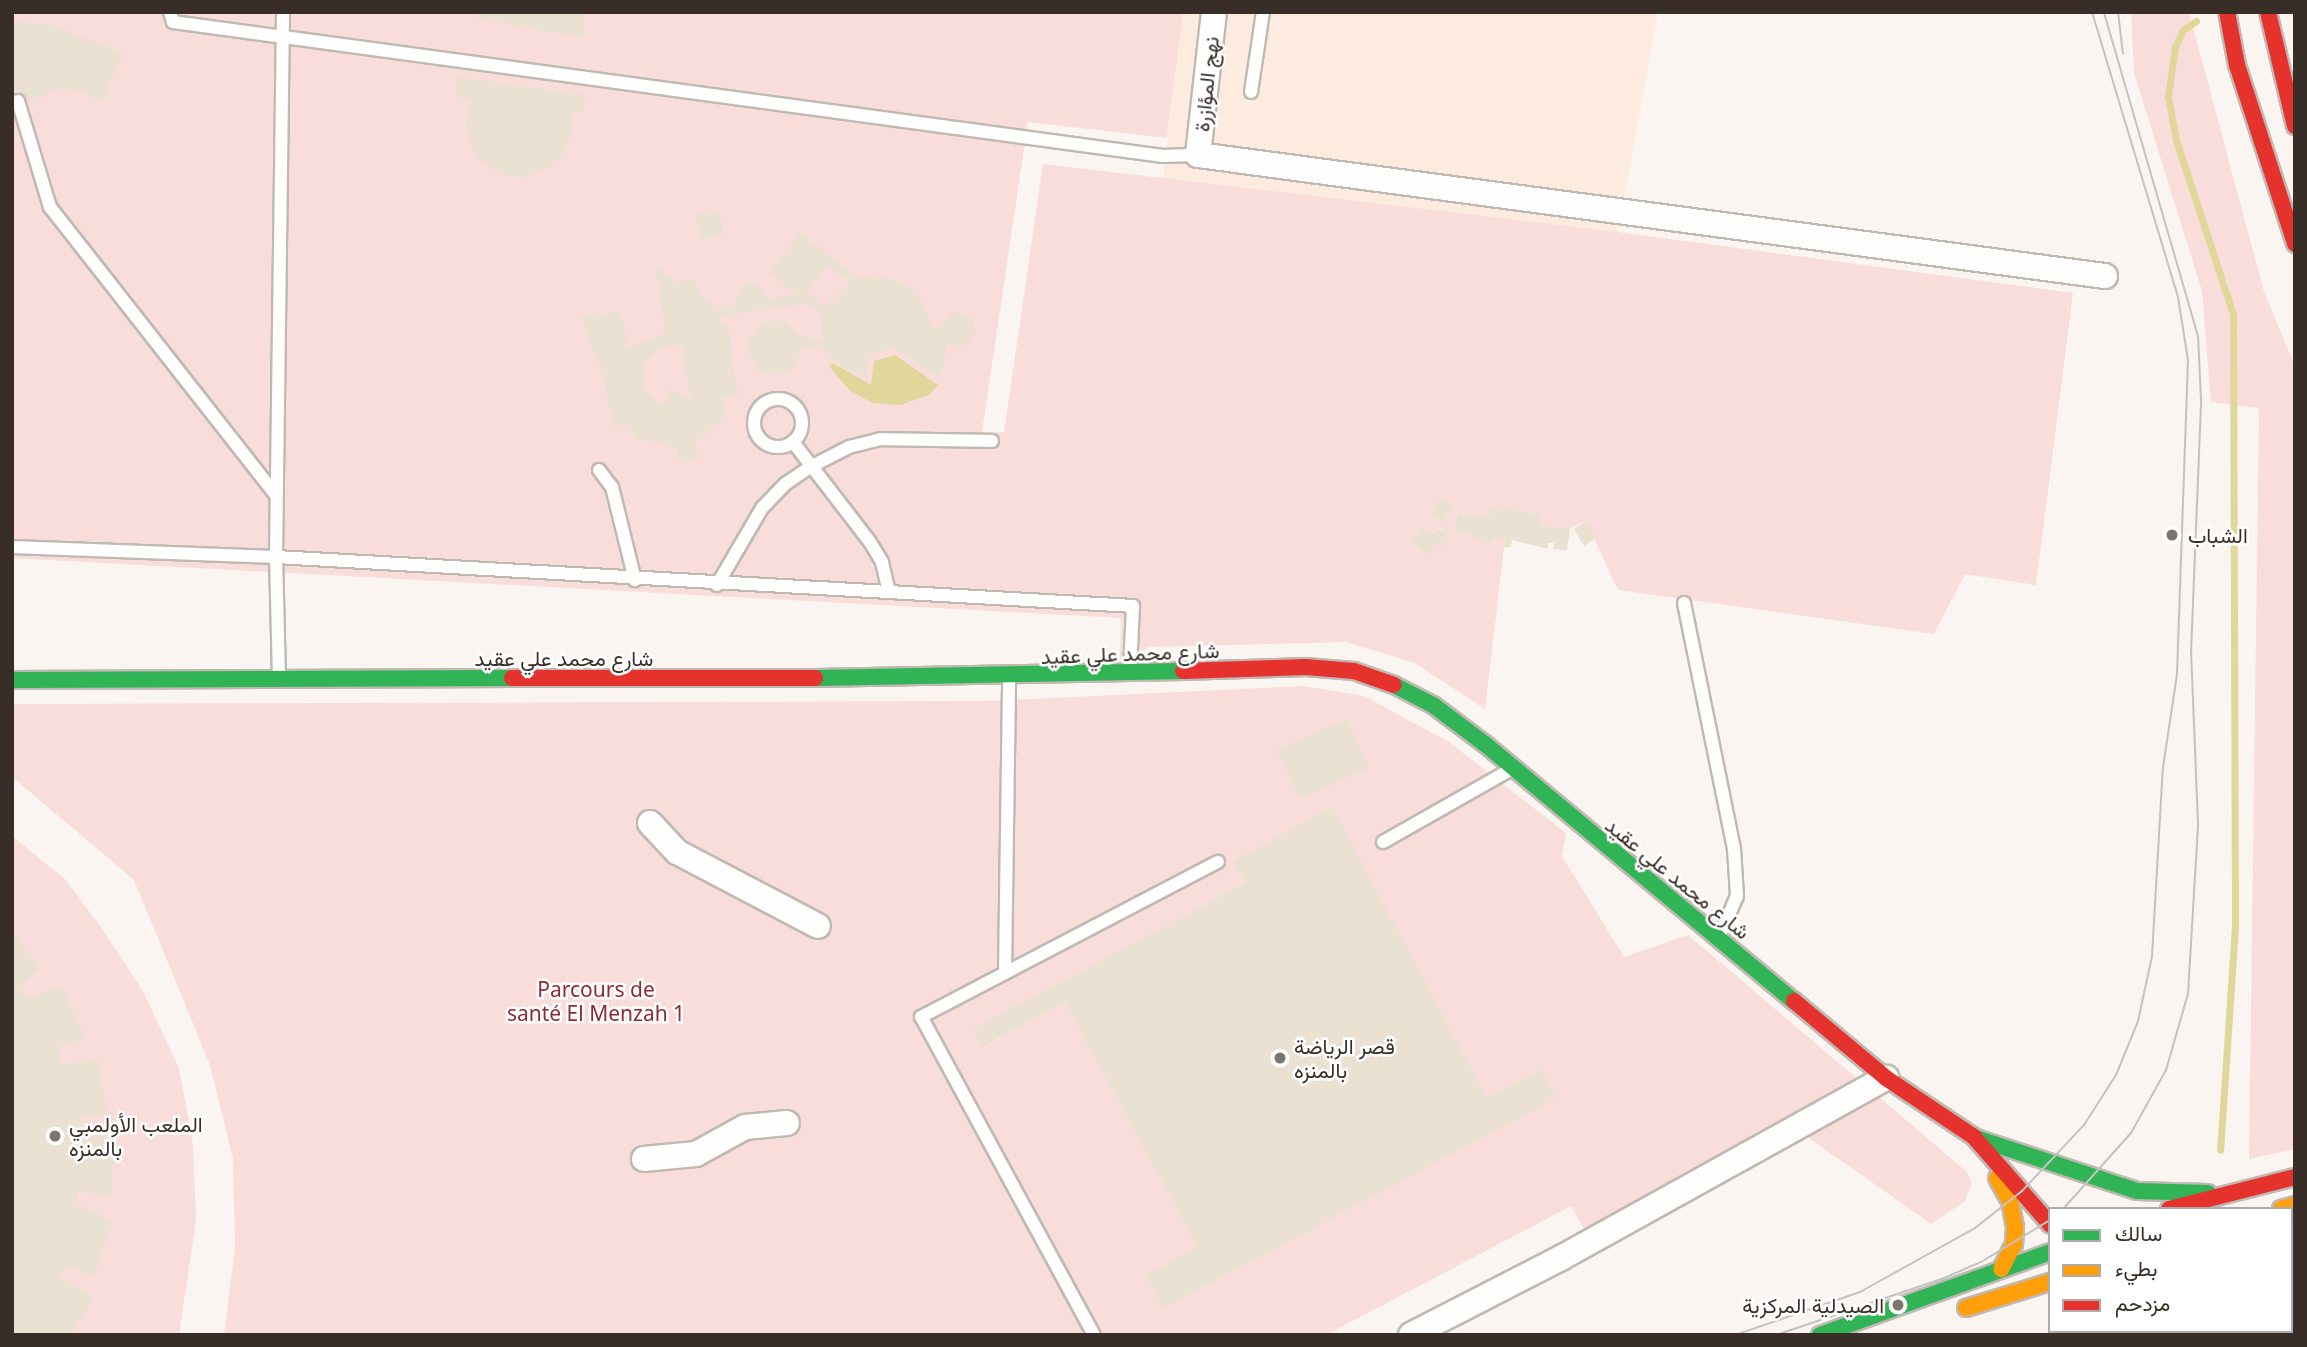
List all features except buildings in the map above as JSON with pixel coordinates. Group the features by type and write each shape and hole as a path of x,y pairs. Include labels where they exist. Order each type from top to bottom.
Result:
{"main road":[{"path":"2227,12 2237,65 2291,265"},
{"path":"2268,12 2295,126"},
{"path":"2278,62 2295,100"},
{"path":"2237,65 2295,244"},
{"name":"شارع محمد علي عقيد","path":"12,680 279,682 1009,677 1306,667 1354,671 1390,682 1433,705 1514,768 1886,1078 1974,1137 2048,1222"},
{"path":"1958,1128 1989,1163 2010,1201 2014,1244 2001,1269"},
{"path":"1974,1137 2137,1191 2220,1192 2271,1183"},
{"path":"2177,1207 2295,1177"},
{"path":"1820,1334 2048,1253"},
{"path":"1952,1313 2048,1283"}],"street":[{"name":"نهج المؤازرة","path":"1198,155 1214,12"},
{"path":"1198,155 2105,276"},
{"path":"650,823 677,852 818,926"},
{"path":"1411,1335 1561,1258 1886,1078"},
{"path":"644,1159 696,1154 745,1127 787,1123"}],"lane":[{"path":"170,12 173,22 1163,156 1198,155"},
{"path":"279,682 276,557 283,12"},
{"path":"1251,92 1263,12"},
{"path":"18,101 50,207 277,495"},
{"path":"717,585 762,508 785,484 812,466 849,447 880,439 992,441"},
{"path":"793,442 870,542 882,562 888,589"},
{"path":"599,471 612,487 635,580"},
{"path":"12,547 276,557 717,585 888,589 1133,606 1129,675"},
{"path":"1684,603 1734,849 1737,896 1718,939"},
{"path":"1005,973 1009,677"},
{"path":"1382,842 1514,768"},
{"path":"1094,1335 921,1017 1218,862"}],"shaded area":[{"path":"1183,12 1658,12 1618,232 1163,181"},
{"path":"895,355 938,385 929,395 900,405 873,403 850,391 829,366 833,363 871,385 874,361"}],"green space":[{"path":"12,12 1183,12 1167,138 1028,122 982,432 1004,432 1043,164 1618,232 2073,293 2036,585 1965,574 1934,634 1618,590 1586,521 1570,529 1538,525 1539,514 1490,507 1489,517 1457,513 1455,535 1473,534 1473,540 1492,542 1493,538 1505,539 1485,709 1415,663 1346,642 1150,647 1120,659 1121,618 12,558","holes":["1441,498 1454,507 1442,523 1430,514","1423,526 1434,534 1439,528 1450,536 1437,542 1427,555 1411,543"]},
{"path":"2131,12 2189,12 2264,292 2295,366 2295,1149 2249,1159 2259,408 2211,402 2202,291 2134,73"},
{"name":"Parcours de santé El Menzah 1","path":"1304,686 1364,696 1449,742 1566,833 1562,856 1624,957 1688,935 1966,1171 1972,1183 1964,1202 1931,1224 1802,1133 1595,1248 1571,1206 1326,1335 224,1335 235,1247 233,1159 210,1065 134,880 16,780 12,782 12,704 992,701","holes":["1331,808 1487,1098 1541,1069 1556,1098 1163,1309 1145,1275 1197,1247 1065,1003 984,1047 974,1029 1245,883 1233,861"]},
{"path":"12,836 65,879 103,930 144,993 179,1068 193,1145 196,1220 179,1335 12,1335"}],"waterway":[{"path":"2196,21 2183,30 2175,47 2168,96 2176,140 2233,314 2235,926 2220,1149"}],"tram line":[{"path":"1735,1335 1860,1292 1975,1228 2022,1191 2084,1125 2116,1075 2138,1021 2152,956 2163,767 2177,674 2188,360 2178,297 2092,12"},
{"path":"2065,1207 2131,1133 2166,1070 2188,994 2198,824 2191,653 2201,399 2198,336 2104,12"},
{"path":"2118,12 2123,54"},
{"path":"1776,1335 1944,1278 1981,1262 2048,1221"}],"traffic: fast":[{"path":"815,678 1183,671"},
{"path":"12,680 512,678"},
{"path":"1394,685 1433,705 1485,744 1794,1001"},
{"path":"1979,1139 2137,1191 2208,1193"},
{"path":"1820,1335 2048,1253"}],"traffic: slow":[{"path":"1997,1178 2010,1201 2015,1227 2014,1244 2001,1269"},
{"path":"2288,1207 2295,1205"},
{"path":"1966,1308 2048,1283"}],"traffic: jam":[{"path":"2227,12 2237,65 2295,244"},
{"path":"2268,12 2295,126"},
{"path":"1183,671 1306,667 1354,671 1394,685"},
{"path":"512,678 815,678"},
{"path":"1794,1001 1886,1078 1974,1137 2048,1222"},
{"path":"2177,1207 2295,1177"}],"place":[{"name":"الشباب","path":"2172,535"},
{"name":"قصر الرياضة بالمنزه","path":"1280,1058"},
{"name":"الملعب الأولمبي بالمنزه","path":"55,1136"},
{"name":"الصيدلية المركزية","path":"1898,1305"}]}
